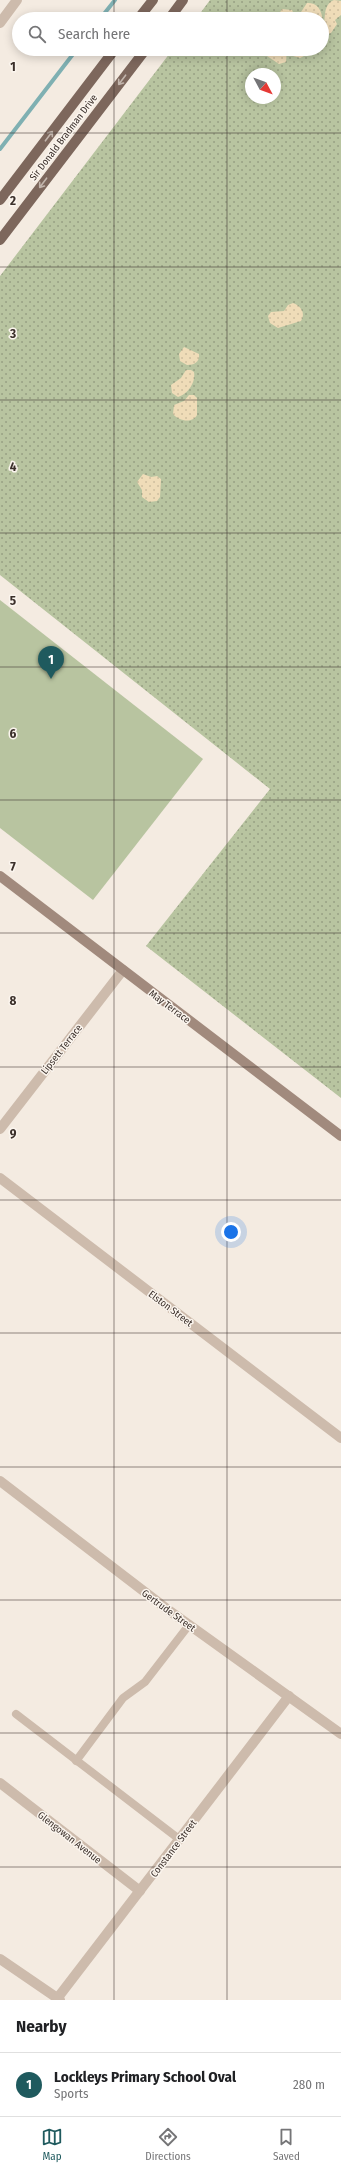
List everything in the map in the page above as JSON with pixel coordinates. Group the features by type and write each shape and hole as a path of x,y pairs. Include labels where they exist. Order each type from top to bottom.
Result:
{"main road":[{"path":"144,12 153,0"},
{"path":"175,12 184,0"},
{"name":"Sir Donald Bradman Drive","path":"0,200 110,56"},
{"name":"Sir Donald Bradman Drive","path":"0,240 141,56"}],"street":[{"path":"0,23 18,0"},
{"name":"May Terrace","path":"0,876 341,1136"},
{"name":"Lipsett Terrace","path":"0,1128 123,970"},
{"name":"Elston Street","path":"0,1178 341,1438"},
{"name":"Gertrude Street","path":"0,1481 189,1625 341,1734"},
{"name":"Constance Street","path":"58,1999 289,1696"},
{"name":"Glengowan Avenue","path":"0,1783 140,1891"},
{"path":"0,1959 58,1999"}],"lane":[{"path":"76,1761 123,1698 144,1682 189,1625"},
{"path":"16,1714 179,1840"}],"green space":[{"path":"210,0 341,0 341,1098 146,946 270,789 0,575 0,276 168,56 329,56 329,12 201,12"},
{"path":"0,600 203,759 93,900 0,828"}],"sand":[{"path":"334,0 341,1 341,15 335,20 337,24 329,34 329,12 325,12 330,2"},
{"path":"307,3 312,3 319,8 321,12 301,12"},
{"path":"282,9 292,10 293,12 280,12"},
{"path":"267,56 286,56 286,62 279,64"},
{"path":"293,56 304,56 300,58"},
{"path":"293,303 302,310 303,315 301,321 278,328 270,323 268,316 271,312 284,311 288,305"},
{"path":"184,347 199,354 199,359 196,362 187,365 180,361 179,354"},
{"path":"186,370 191,370 194,372 194,380 188,390 178,397 172,393 171,385 181,378"},
{"path":"189,395 194,395 197,398 197,415 192,420 182,420 173,414 174,405 184,401"},
{"path":"143,474 151,477 157,476 161,479 160,497 157,501 149,502 142,497 142,490 137,482"}],"waterway":[{"path":"106,12 115,0"},
{"path":"0,149 72,56"}],"place":[{"name":"Lockleys Primary School Oval","path":"51,679"}]}
